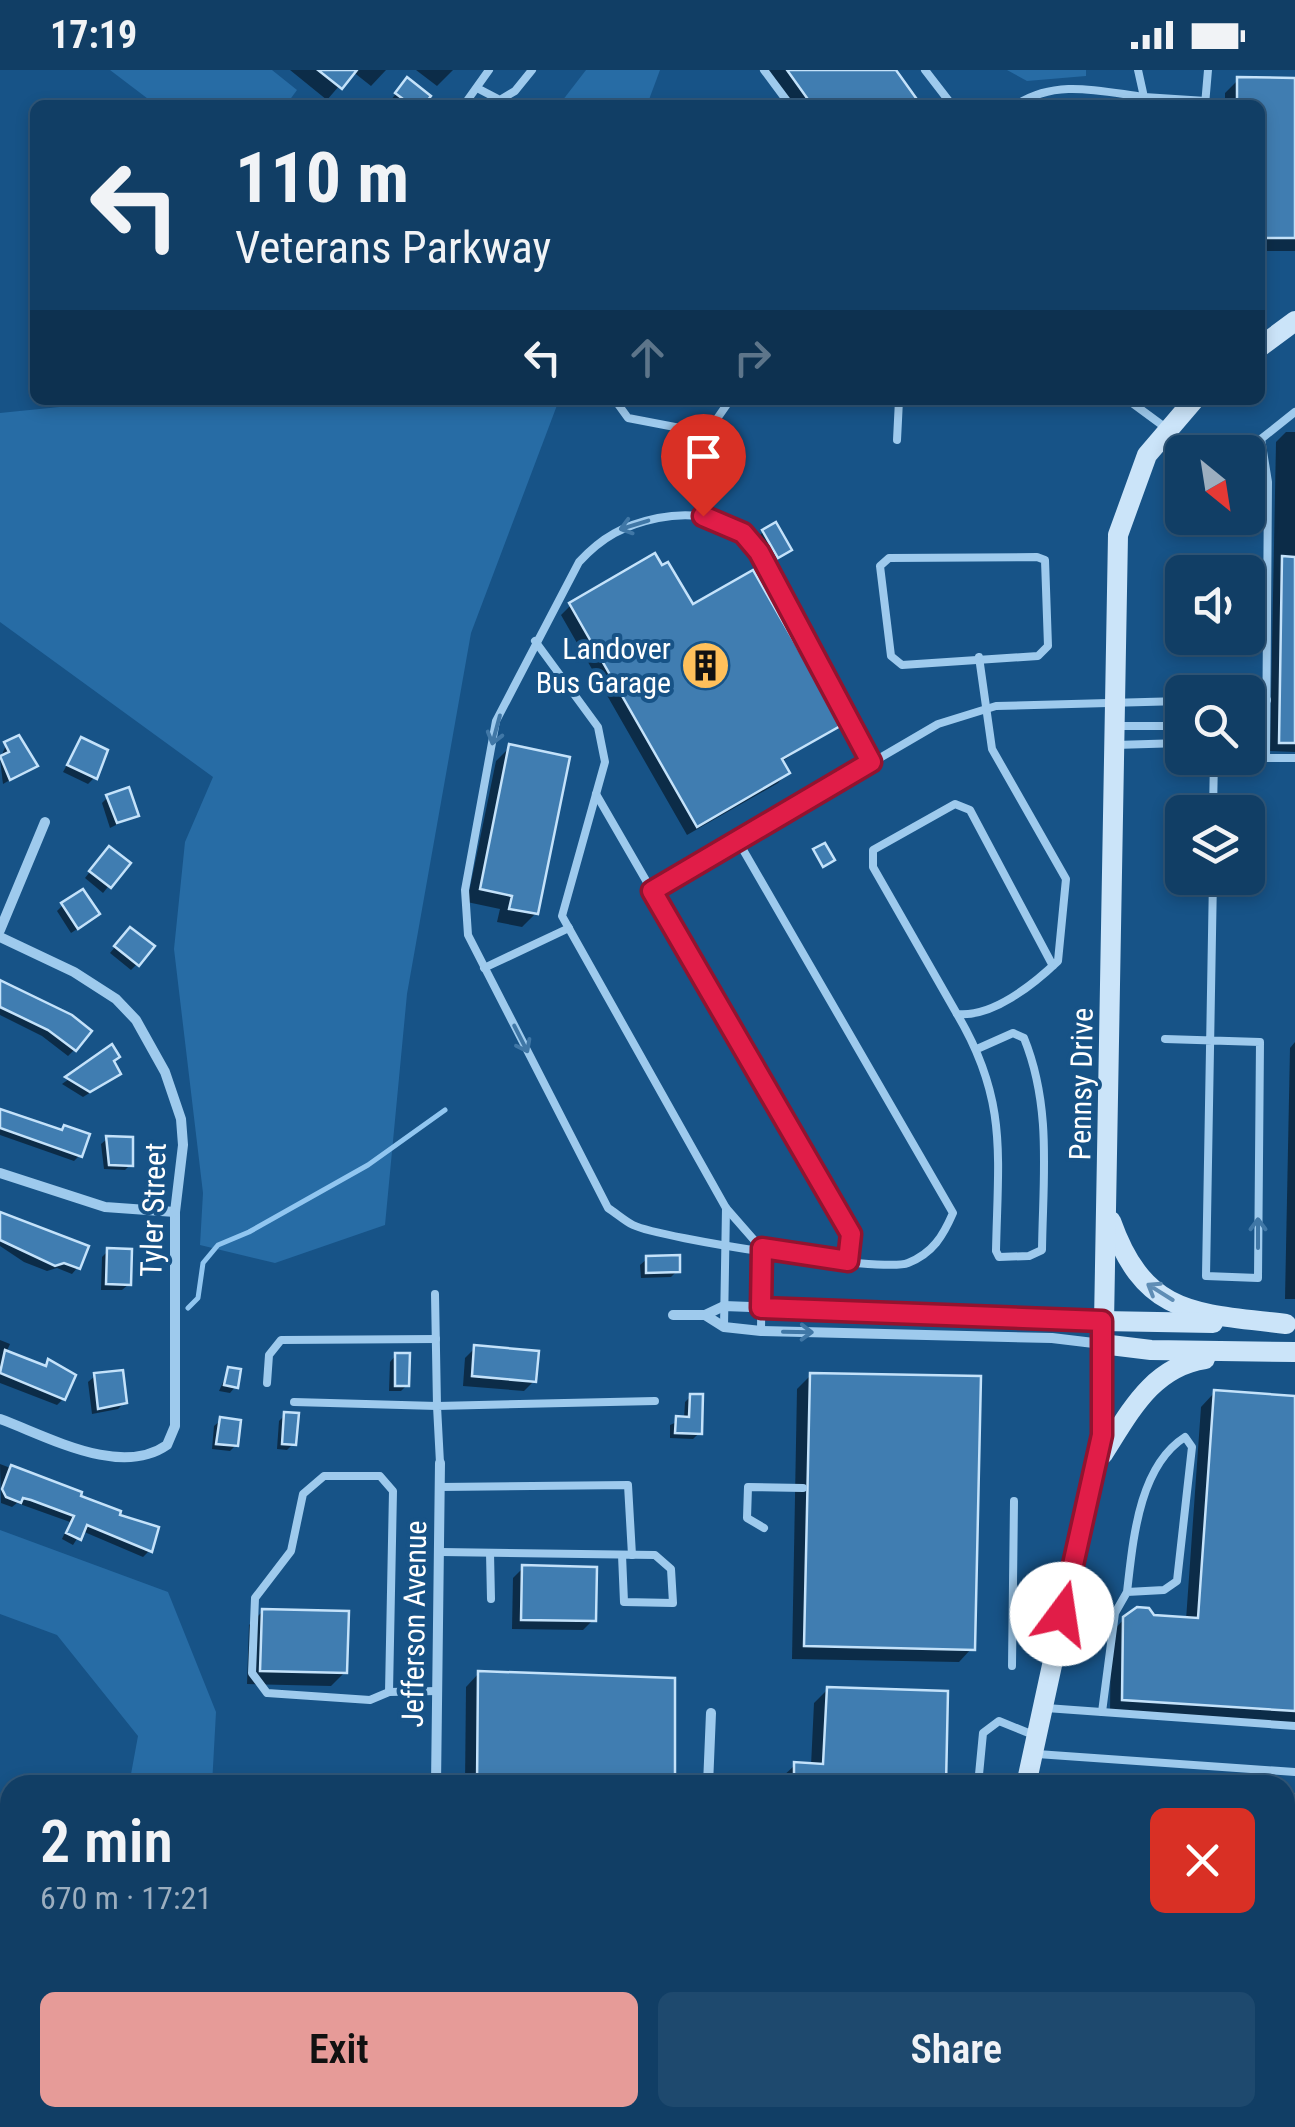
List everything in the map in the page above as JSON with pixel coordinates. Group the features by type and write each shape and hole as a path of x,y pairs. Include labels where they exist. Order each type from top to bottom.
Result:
{"main road":[{"path":"1265,343 1295,321"},
{"name":"Pennsy Drive","path":"1028,1775 1099,1460 1118,535 1147,454 1189,405"},
{"path":"1107,1210 1131,1271 1157,1294 1202,1314 1290,1324"},
{"path":"1102,1321 1290,1324"},
{"path":"1102,1344 1295,1352"},
{"path":"1099,1460 1157,1379 1187,1362 1238,1351"}],"street":[{"path":"0,933 45,822"},
{"name":"Tyler Street","path":"0,933 98,985 127,1009 145,1033 165,1072 180,1120 182,1158 175,1212 174,1434 156,1454 141,1456 80,1449 0,1418"},
{"path":"0,1172 104,1207 175,1212"},
{"path":"673,1315 705,1314 724,1306 1102,1321"},
{"path":"705,1314 724,1327 761,1331 1052,1338 1102,1344"},
{"name":"Jefferson Avenue","path":"436,1775 440,1464"},
{"path":"708,1775 711,1713"}],"lane":[{"path":"468,100 490,70"},
{"path":"476,88 500,100 532,70"},
{"path":"764,70 786,100"},
{"path":"926,70 948,100"},
{"path":"1138,70 1144,97"},
{"path":"1206,100 1208,70"},
{"path":"1025,100 1064,87 1175,100"},
{"path":"619,405 628,418 700,432 714,424 727,405"},
{"path":"897,440 899,405"},
{"path":"1135,405 1166,428"},
{"path":"1295,412 1260,439 1268,482 1266,758 1295,758"},
{"path":"738,840 953,1213 940,1243 906,1264 848,1261 706,1240 634,1226 608,1208 468,935 465,890 496,721 580,562 615,531 667,516 703,516 743,533 779,581 871,762"},
{"path":"889,558 1045,560 1048,646 1038,656 980,657 902,665 891,656 880,566 889,558"},
{"path":"535,641 598,727 605,762 562,916 726,1208 762,1248 761,1331"},
{"path":"957,1014 974,1016 1036,982 1053,966 1058,960 1068,899 1066,879 992,749 980,657"},
{"path":"1115,725 1165,707"},
{"path":"652,891 938,724 985,708 1115,725 1165,726"},
{"path":"1115,725 1165,738"},
{"path":"596,794 851,1234 848,1261"},
{"path":"977,1048 1013,1033 1024,1038 1035,1065 1044,1103 1042,1250 1030,1256 999,1257 996,1250 995,1100 977,1048 873,867 873,850 955,804 970,810 1053,966"},
{"path":"1165,1039 1211,1040 1260,1042 1258,1278 1206,1276 1211,1040 1213,895"},
{"path":"484,968 569,928"},
{"path":"724,1327 726,1208"},
{"path":"435,1294 440,1464"},
{"path":"267,1384 268,1355 281,1340 436,1339"},
{"path":"294,1402 438,1406 655,1401"},
{"path":"1102,1712 1114,1613 1127,1592 1145,1491 1171,1446 1185,1437 1192,1447 1177,1581 1164,1590 1127,1592"},
{"path":"388,1692 393,1492 380,1476 324,1476 303,1494 291,1550 256,1598 252,1673 268,1692 370,1700 388,1692 438,1691"},
{"path":"440,1487 628,1485 627,1555 624,1602 673,1604 671,1569 655,1555 627,1555 440,1552"},
{"path":"764,1528 747,1518 748,1487 803,1488"},
{"path":"1012,1666 1014,1501"},
{"path":"490,1553 491,1599"},
{"path":"1042,1707 1295,1726"},
{"path":"979,1775 984,1733 1000,1721 1034,1745 1295,1772"}],"shaded area":[{"path":"110,70 272,70 297,90 290,100 149,100"},
{"path":"586,70 660,70 649,100 563,100"},
{"path":"1007,70 1086,70 1086,76 1027,81"},
{"path":"557,405 471,633 407,994 385,1225 275,1263 200,1245 203,1193 174,949 185,842 213,777 0,622 0,413 69,406"},
{"path":"0,1530 168,1592 216,1712 213,1775 131,1775 138,1736 57,1635 0,1614"}],"building":[{"path":"318,70 357,70 342,89"},
{"path":"787,70 896,70 917,100 808,100"},
{"path":"407,77 431,96 428,100 404,100 395,93"},
{"path":"1237,77 1295,78 1295,238 1265,238 1265,100 1237,100"},
{"path":"776,522 792,550 778,558 762,530"},
{"name":"Landover Bus Garage","path":"655,553 662,565 668,562 693,604 753,570 842,725 782,759 790,773 697,827 569,603"},
{"path":"1282,556 1295,557 1295,743 1279,743"},
{"path":"19,735 38,766 10,780 0,756 9,752 4,742"},
{"path":"81,737 108,750 97,779 67,765"},
{"path":"509,744 570,757 538,914 509,909 512,896 480,889"},
{"path":"129,787 139,816 117,823 106,795"},
{"path":"825,843 835,860 823,867 813,849"},
{"path":"109,846 131,863 111,888 89,871"},
{"path":"83,889 100,914 78,929 61,903"},
{"path":"130,927 155,946 139,966 114,946"},
{"path":"0,980 72,1015 92,1031 76,1051 48,1030 0,1007"},
{"path":"112,1044 120,1057 114,1061 121,1074 90,1092 65,1077"},
{"path":"0,1109 62,1130 64,1125 90,1134 82,1157 0,1128"},
{"path":"106,1136 133,1137 133,1166 109,1165"},
{"path":"0,1212 89,1246 80,1269 64,1263 55,1266 0,1240"},
{"path":"107,1248 132,1249 131,1285 106,1284"},
{"path":"680,1255 680,1272 646,1273 646,1256"},
{"path":"474,1345 539,1351 536,1382 472,1376"},
{"path":"5,1350 46,1366 48,1359 76,1375 65,1400 0,1373"},
{"path":"395,1353 410,1353 409,1386 395,1386"},
{"path":"228,1367 241,1369 238,1388 224,1385"},
{"path":"123,1370 127,1403 98,1409 94,1373"},
{"path":"810,1373 981,1376 975,1650 804,1646"},
{"path":"1214,1390 1295,1396 1295,1711 1122,1700 1123,1617 1137,1607 1149,1608 1154,1615 1198,1618"},
{"path":"690,1394 703,1394 702,1434 675,1433 676,1416 689,1417"},
{"path":"284,1412 299,1413 296,1445 282,1444"},
{"path":"220,1417 241,1420 238,1446 216,1444"},
{"path":"11,1465 82,1492 81,1496 121,1511 120,1515 159,1527 152,1552 87,1525 81,1540 66,1533 74,1516 31,1500 23,1498 21,1503 6,1497 2,1489"},
{"path":"522,1565 597,1567 596,1621 521,1620"},
{"path":"262,1609 349,1611 347,1673 260,1671"},
{"path":"478,1671 675,1678 675,1775 477,1775"},
{"path":"827,1687 948,1691 946,1775 794,1775 794,1762 823,1764"}],"waterway":[{"path":"188,1308 198,1298 203,1263 218,1245 249,1232 368,1165 445,1110"}],"place":[{"name":"Landover Bus Garage","path":"706,665"}],"route":[{"path":"703,516 743,533 779,581 871,762 652,891 851,1234 848,1261 762,1248 761,1308 1102,1321 1099,1460 1062,1614"}]}
